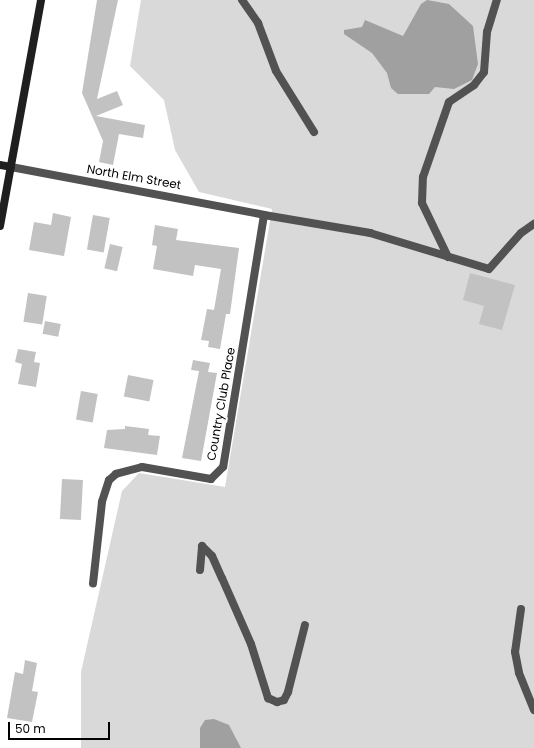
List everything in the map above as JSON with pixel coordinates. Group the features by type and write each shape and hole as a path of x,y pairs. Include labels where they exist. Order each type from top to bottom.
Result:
{"main road":[{"path":"0,226 41,0"},
{"name":"North Elm Street","path":"0,165 11,167"}],"street":[{"path":"242,0 258,23 276,71 314,132"},
{"path":"448,257 422,203 423,177 449,102 474,85 484,72 486,36 497,0"},
{"name":"North Elm Street","path":"11,167 264,215 370,233 489,269 510,244 534,224"},
{"name":"Country Club Place","path":"93,584 102,502 109,480 116,474 142,468 211,479 223,467 264,215"},
{"path":"200,570 202,546 212,556 251,644 268,698 277,702 284,700 288,692 305,625"},
{"path":"521,609 515,652 519,674 534,710"}],"shaded area":[{"path":"141,0 534,0 534,748 81,748 81,672 122,491 139,473 225,487 272,209 199,192 175,150 164,100 130,66"},
{"path":"427,0 449,4 473,26 478,64 472,80 454,89 435,87 429,94 398,94 391,88 387,73 372,53 344,34 344,30 362,27 365,20 403,36 421,4"},
{"path":"214,719 229,725 241,748 200,748 200,728 205,720"}],"building":[{"path":"97,0 118,0 97,99 117,91 123,105 96,116 145,125 143,138 119,134 113,165 99,162 103,141 82,93"},
{"path":"53,213 71,217 64,256 29,250 34,222 51,225"},
{"path":"93,215 110,218 104,252 87,249"},
{"path":"155,225 178,229 176,240 239,248 230,314 226,314 220,349 208,347 209,341 201,340 207,309 214,310 221,269 195,265 193,276 153,269 157,246 152,245"},
{"path":"110,244 123,247 117,271 104,268"},
{"path":"470,273 515,285 502,330 479,324 484,306 463,300"},
{"path":"28,293 47,296 42,325 23,322"},
{"path":"45,321 61,324 58,337 43,334"},
{"path":"18,349 36,352 34,362 40,363 36,387 18,384 22,364 15,362"},
{"path":"193,360 210,363 208,372 217,373 201,461 182,458 199,371 191,370"},
{"path":"128,375 154,380 149,402 124,397"},
{"path":"81,391 98,394 93,423 76,420"},
{"path":"125,426 149,429 148,435 160,436 157,455 104,448 107,430 125,429"},
{"path":"62,479 83,480 81,520 60,519"},
{"path":"25,660 37,663 32,691 38,692 32,722 7,718 15,672 23,674"}]}
